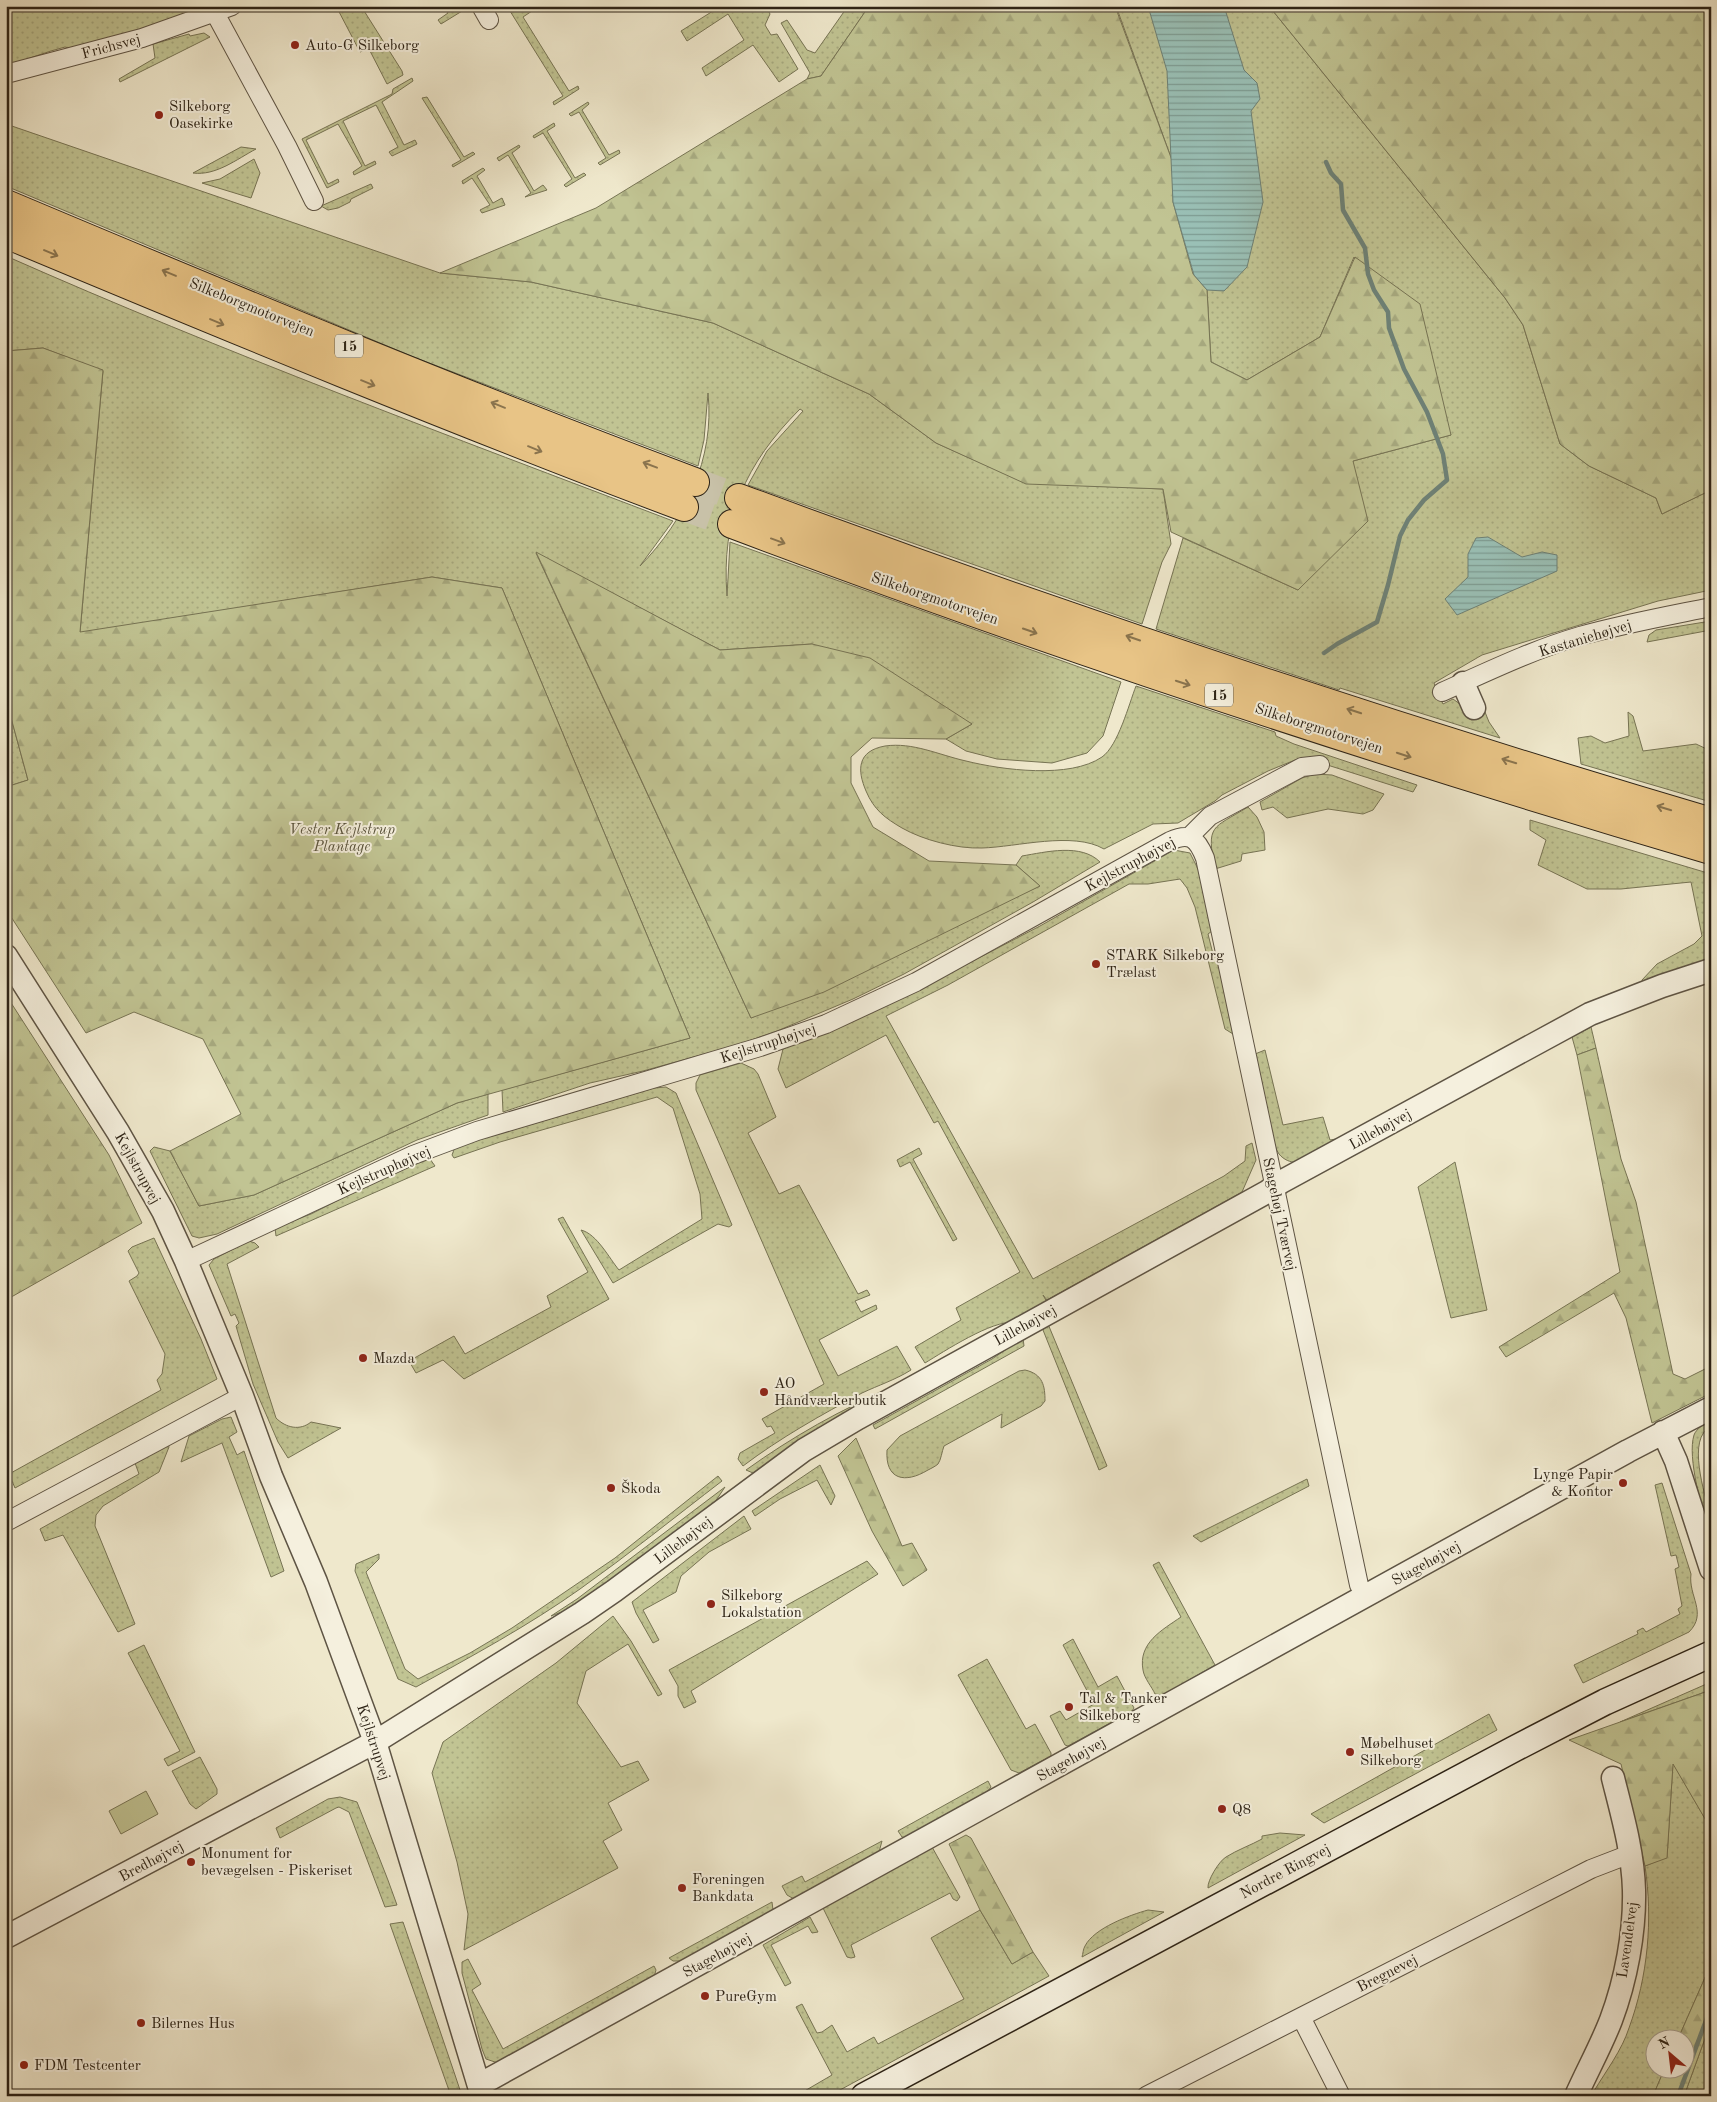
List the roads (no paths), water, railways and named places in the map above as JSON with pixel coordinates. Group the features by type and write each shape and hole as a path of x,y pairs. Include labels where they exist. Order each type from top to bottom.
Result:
{"highway":[{"name":"Silkeborgmotorvejen","path":"6,204 238,302 695,482"},
{"name":"Silkeborgmotorvejen","path":"6,234 238,331 684,507"},
{"name":"Silkeborgmotorvejen","path":"739,498 1160,648 1455,744 1711,822"},
{"name":"Silkeborgmotorvejen","path":"732,524 928,596 1148,672 1494,784 1711,850"}],"main road":[{"name":"Nordre Ringvej","path":"864,2096 1514,1749 1610,1699 1711,1654"}],"street":[{"name":"Frichsvej","path":"6,74 142,38 232,6"},
{"path":"215,13 287,146 314,201"},
{"name":"Kastaniehøjvej","path":"1442,692 1509,662 1579,636 1711,607"},
{"path":"1463,683 1474,708"},
{"name":"Kejlstruphøjvej","path":"186,1261 413,1156 477,1131 760,1047 826,1024 916,982 1170,841 1184,836 1189,837 1210,816 1302,767 1320,765"},
{"name":"Stagehøj Tværvej","path":"1189,837 1200,844 1204,858 1316,1376 1359,1585 1366,1596"},
{"name":"Kejlstrupvej","path":"6,956 118,1132 163,1211 186,1261 242,1396 271,1476 316,1582 375,1742 481,2091"},
{"name":"Lillehøjvej","path":"375,1742 614,1591 804,1450 1274,1187 1590,1014 1662,986 1711,970"},
{"path":"6,1522 242,1396"},
{"name":"Stagehøjvej","path":"481,2091 1366,1596 1663,1432 1711,1408"},
{"path":"1663,1432 1676,1461 1711,1569"},
{"name":"Bredhøjvej","path":"6,1938 375,1742"},
{"name":"Lavendelvej","path":"1576,2096 1611,2020 1624,1973 1631,1934 1634,1890 1630,1854 1613,1778"},
{"name":"Bregnevej","path":"1146,2096 1591,1870 1630,1854"},
{"path":"1301,2017 1341,2096"}],"water":[{"path":"1148,6 1224,6 1244,70 1257,83 1260,99 1251,111 1263,202 1247,267 1224,291 1207,290 1194,275 1173,202 1167,71"},
{"path":"1488,537 1522,557 1542,552 1557,555 1557,571 1457,615 1445,599 1468,577 1468,554 1476,538"}],"waterway":[{"path":"1324,653 1377,622 1400,536 1408,520 1424,500 1447,480 1443,454 1427,412 1404,369 1389,328 1388,312 1374,290 1368,274 1365,248 1343,210 1341,184 1331,173 1326,162"},
{"path":"1678,2096 1711,2007"}],"tunnel":[{"path":"695,482 739,498"},
{"path":"684,507 732,524"}],"place":[{"name":"Auto-G Silkeborg","path":"295,45"},
{"name":"Silkeborg Oasekirke","path":"159,115"},
{"name":"STARK Silkeborg Trælast","path":"1096,964"},
{"name":"Mazda","path":"363,1358"},
{"name":"AO Håndværkerbutik","path":"764,1392"},
{"name":"Lynge Papir & Kontor","path":"1623,1483"},
{"name":"Škoda","path":"611,1488"},
{"name":"Silkeborg Lokalstation","path":"711,1604"},
{"name":"Tal & Tanker Silkeborg","path":"1069,1707"},
{"name":"Møbelhuset Silkeborg","path":"1350,1752"},
{"name":"Q8","path":"1222,1809"},
{"name":"Monument for bevægelsen - Piskeriset","path":"191,1862"},
{"name":"Foreningen Bankdata","path":"682,1888"},
{"name":"PureGym","path":"705,1996"},
{"name":"Bilernes Hus","path":"141,2023"},
{"name":"FDM Testcenter","path":"24,2065"}],"park label":[{"name":"Vester Kejlstrup Plantage","path":"342,838"}]}
